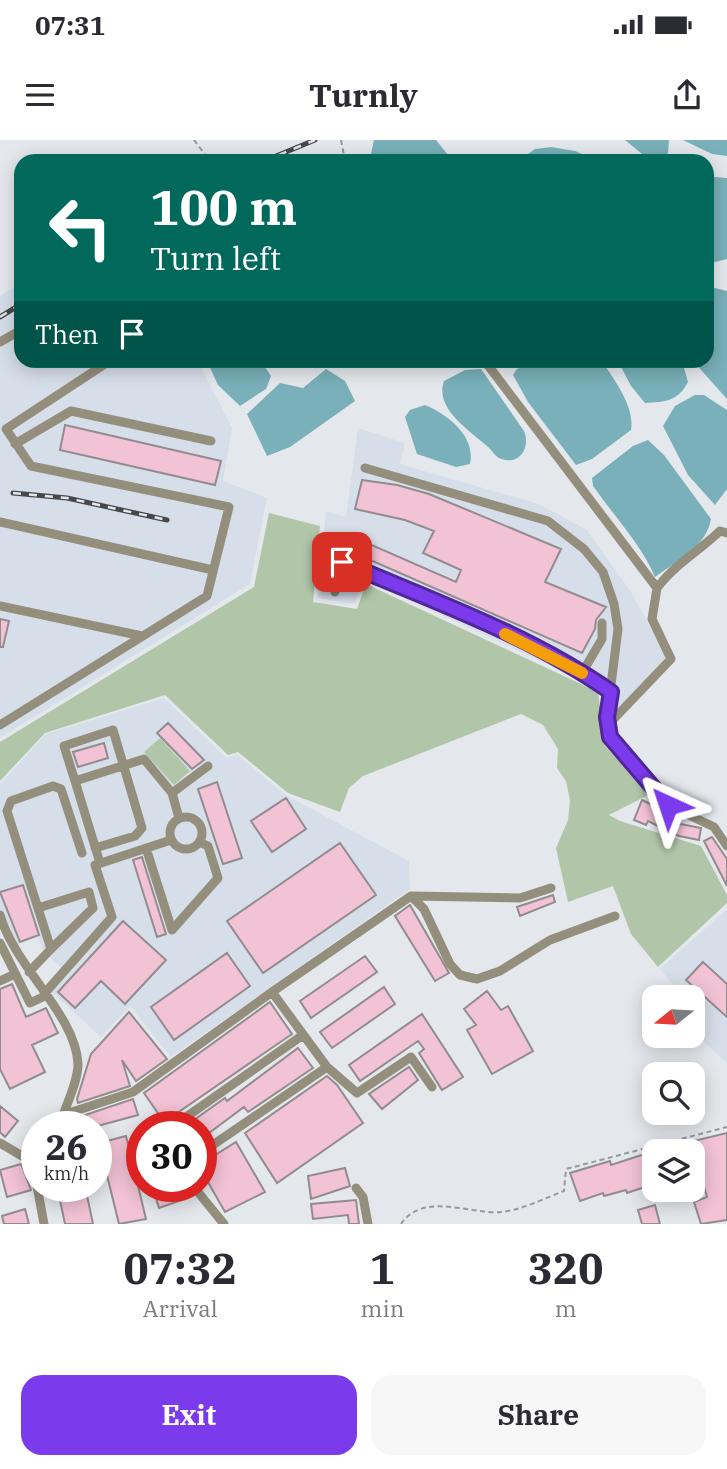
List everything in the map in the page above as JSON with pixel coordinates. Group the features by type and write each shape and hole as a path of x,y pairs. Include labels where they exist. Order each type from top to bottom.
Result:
{"street":[{"path":"3,721 207,596 229,508 31,466 6,429 99,368"},
{"path":"493,368 657,588"},
{"path":"15,444 71,411 211,442"},
{"path":"365,468 548,520 584,549 603,572 614,604 618,629 607,721 610,737 668,805 714,827 727,846"},
{"path":"0,522 213,569"},
{"path":"607,721 671,659 652,619 657,588 669,572 698,552 720,531 727,533"},
{"path":"335,592 342,562 469,617 582,673 611,692"},
{"path":"0,606 142,636"},
{"path":"582,673 602,639 602,623"},
{"path":"95,848 141,831 142,824 113,730 64,746 95,848 100,863"},
{"path":"75,781 144,759 172,793 179,818"},
{"path":"172,793 208,766"},
{"path":"51,949 7,811 11,801 53,786 61,789 82,853"},
{"path":"172,840 173,824 179,818"},
{"path":"172,840 184,849 199,842 202,834 195,820 179,818"},
{"path":"0,943 30,1003 45,995 112,917 95,865 172,840"},
{"path":"146,848 172,930 218,878 208,846 199,842"},
{"path":"78,1111 134,1093 272,992 411,896 520,898 551,888"},
{"path":"29,972 93,908 89,892 38,908"},
{"path":"411,896 424,909 450,964 460,975 477,979 500,971 550,940 615,916"},
{"path":"0,915 7,938 67,1027 75,1048 78,1066 64,1111"},
{"path":"0,981 15,974"},
{"path":"272,992 327,1067 357,1093 411,1057 432,1087"},
{"path":"195,1111 303,1035"},
{"path":"217,1142 327,1067"},
{"path":"0,1143 21,1154"},
{"path":"356,1188 363,1197 368,1224"},
{"path":"40,1202 44,1224"},
{"path":"206,1202 224,1224"}],"path":[{"path":"194,140 205,154"},
{"path":"401,1224 422,1209 443,1206 503,1212 564,1191 566,1169 727,1128"}],"shaded area":[{"path":"14,287 14,368 202,368 232,428 223,481 267,498 250,584 0,738 0,296"},
{"path":"358,428 405,443 400,464 539,504 587,530 631,592 668,660 611,721 601,689 362,578 355,604 318,598 326,511 346,517"},
{"path":"164,698 226,758 237,755 287,796 409,861 410,889 171,1057 130,1006 101,1037 53,993 48,998 42,989 61,967 44,952 38,937 13,945 0,912 0,784 46,734"},
{"path":"727,909 727,1063 705,1043 705,985 673,985 660,969"}],"green space":[{"path":"269,513 320,526 313,602 357,609 366,584 598,692 605,746 650,794 609,815 620,821 701,846 727,895 727,903 658,967 631,934 613,886 568,902 556,848 568,820 570,800 566,781 557,768 558,749 543,725 521,714 363,776 349,788 340,812 288,793 238,752 228,755 165,695 45,733 0,781 0,742 254,587"},
{"path":"160,738 190,771 174,785 144,752"}],"water":[{"path":"374,140 436,140 447,154 371,154"},
{"path":"625,140 669,140 667,154 642,154"},
{"path":"683,140 727,140 727,156 712,154"},
{"path":"551,147 582,154 528,154 535,149"},
{"path":"714,177 727,178 727,259 714,262"},
{"path":"714,288 727,291 727,399 699,368 714,368"},
{"path":"210,368 266,368 271,376 266,389 240,406 218,385"},
{"path":"607,368 627,403 631,430 592,459 576,465 528,402 513,375 517,369"},
{"path":"622,368 684,368 688,382 676,397 645,403 631,386"},
{"path":"326,369 345,381 355,401 290,447 267,456 247,414 280,383 303,388"},
{"path":"481,369 524,431 526,444 518,458 506,460 497,457 455,418 444,400 444,381 465,370"},
{"path":"695,395 704,395 727,410 727,489 715,505 688,475 663,426 675,406"},
{"path":"425,405 459,428 469,445 470,464 456,467 417,454 405,417 410,410"},
{"path":"648,440 664,455 711,519 697,545 655,577 635,542 593,486 592,478 633,446"}],"building":[{"path":"65,425 221,461 215,485 60,450"},
{"path":"362,480 397,485 429,494 561,549 545,582 606,607 596,620 595,629 582,653 352,552 358,539 456,582 461,570 423,553 434,531 405,520 355,509"},
{"path":"0,619 9,621 3,647 0,647"},
{"path":"168,723 204,760 192,769 157,733"},
{"path":"104,743 108,758 78,767 73,752"},
{"path":"217,782 242,858 223,864 198,789"},
{"path":"286,798 306,829 272,852 251,821"},
{"path":"642,800 678,817 675,823 701,828 699,840 679,836 648,821 646,825 634,820"},
{"path":"712,837 727,859 727,886 704,841"},
{"path":"340,843 376,895 263,973 227,921"},
{"path":"142,857 166,934 157,937 133,860"},
{"path":"23,885 39,935 20,942 0,892"},
{"path":"553,895 555,902 520,916 517,907"},
{"path":"410,905 449,973 435,981 395,916"},
{"path":"123,921 166,960 125,1004 101,981 75,1008 58,992"},
{"path":"227,953 250,986 174,1040 151,1007"},
{"path":"365,956 377,972 311,1018 300,1001"},
{"path":"703,962 727,984 727,1017 705,997 705,985 692,985 686,980"},
{"path":"12,984 26,1017 46,1008 58,1033 32,1045 45,1072 10,1089 0,1069 0,989"},
{"path":"384,987 395,1004 332,1048 320,1032"},
{"path":"487,991 501,1010 508,1006 533,1051 492,1074 467,1030 476,1025 464,1009"},
{"path":"270,1002 292,1034 180,1111 156,1111 144,1093"},
{"path":"129,1012 167,1059 136,1081 122,1060 130,1086 78,1103 91,1054"},
{"path":"422,1014 463,1077 442,1090 419,1053 424,1049 418,1041 360,1081 349,1065"},
{"path":"298,1048 313,1068 248,1112 244,1107 217,1127 217,1111 207,1111 225,1098 227,1101"},
{"path":"409,1067 418,1080 382,1109 369,1094"},
{"path":"327,1076 337,1085 363,1123 277,1183 245,1133"},
{"path":"133,1099 137,1111 126,1111 126,1118 112,1122 112,1111 97,1111"},
{"path":"0,1106 18,1121 5,1137 0,1132"},
{"path":"727,1133 727,1220 701,1224 694,1202 705,1202 707,1197 705,1139 702,1139"},
{"path":"126,1136 126,1202 142,1202 146,1219 119,1224 112,1196 112,1140"},
{"path":"236,1142 265,1192 225,1212 217,1198 217,1154"},
{"path":"642,1155 642,1188 604,1196 603,1193 580,1201 570,1173 610,1161 611,1165"},
{"path":"21,1164 21,1193 7,1197 0,1170"},
{"path":"345,1168 350,1186 311,1199 308,1176"},
{"path":"356,1200 359,1224 349,1224 348,1215 313,1219 311,1204"},
{"path":"60,1202 88,1202 93,1224 65,1224"},
{"path":"157,1202 176,1202 159,1208"},
{"path":"655,1205 660,1224 642,1224 638,1210"},
{"path":"25,1209 29,1224 4,1224 2,1216"}],"railway":[{"path":"281,154 315,140"},
{"path":"0,317 14,308"},
{"path":"13,493 67,498 167,520"}],"slow traffic":[{"path":"505,634 582,673"}],"route":[{"path":"342,562 469,617 577,669 611,692 607,717 610,737 668,805"}]}
